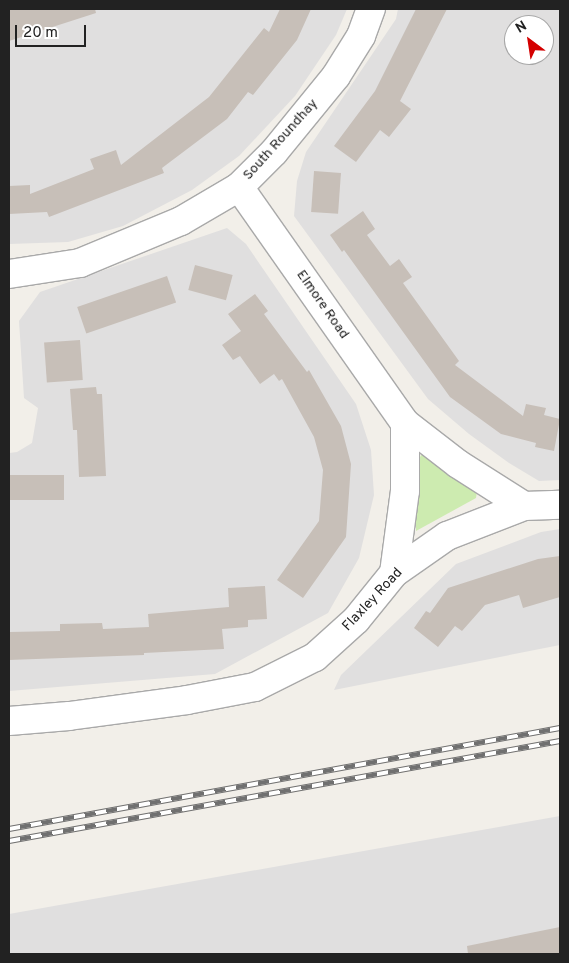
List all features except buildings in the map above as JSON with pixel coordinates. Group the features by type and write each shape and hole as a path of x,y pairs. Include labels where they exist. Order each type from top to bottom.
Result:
{"street":[{"name":"South Roundhay","path":"9,274 80,263 134,243 181,221 239,187 274,152 336,76 361,36 371,9"},
{"name":"Elmore Road","path":"239,187 405,423 458,464 524,506"},
{"path":"394,573 405,491 405,423"},
{"name":"Flaxley Road","path":"9,721 69,716 187,700 255,687 315,657 356,620 394,573 447,536 524,506 560,505"}],"shaded area":[{"path":"9,9 347,9 336,35 295,96 239,156 192,190 123,226 68,242 9,244"},
{"path":"398,9 560,9 560,480 539,481 509,463 469,434 428,399 294,216 297,181 306,152 396,19"},
{"path":"227,228 246,244 356,404 371,450 374,495 359,558 328,613 215,674 9,691 9,453 17,452 32,443 38,408 24,398 19,321 40,292"},
{"path":"560,529 560,645 334,690 341,675 456,564 541,532"},
{"path":"560,816 560,954 9,954 9,914"}],"green space":[{"path":"421,455 444,464 477,491 476,498 416,531 414,471"}],"railway":[{"path":"9,829 560,728"},
{"path":"9,841 560,741"}]}
